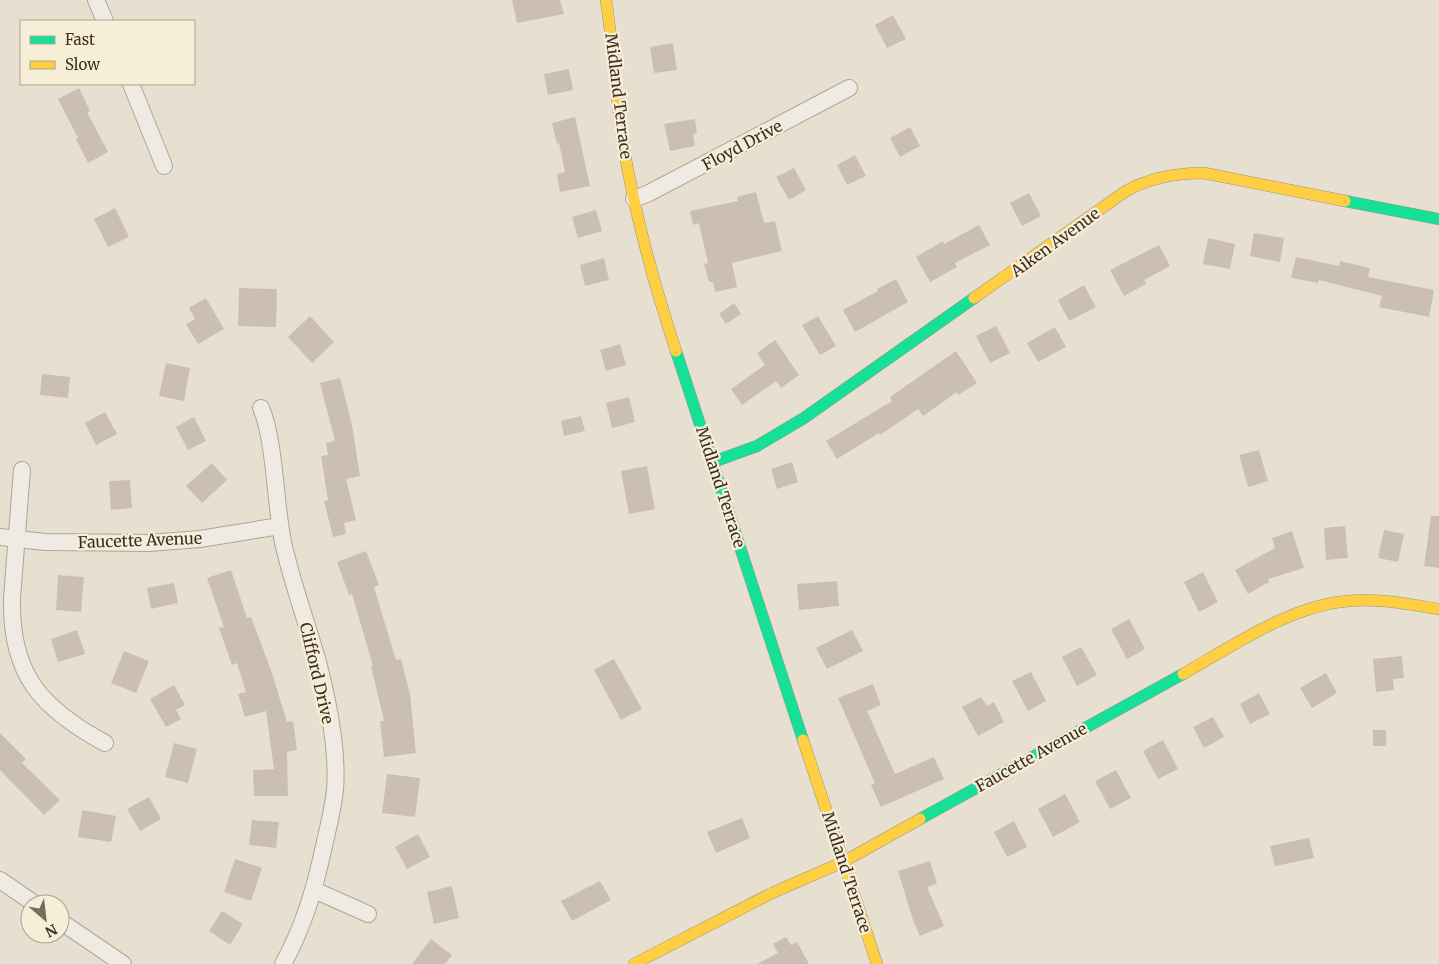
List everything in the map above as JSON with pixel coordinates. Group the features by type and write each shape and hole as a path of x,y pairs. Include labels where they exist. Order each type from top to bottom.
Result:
{"street":[{"path":"96,0 105,20"},
{"name":"Midland Terrace","path":"606,0 622,136 645,249 663,313 877,964"},
{"path":"130,85 164,166"},
{"name":"Floyd Drive","path":"634,199 649,193 849,88"},
{"name":"Aiken Avenue","path":"713,462 758,446 804,418 1080,225 1109,202 1142,182 1187,173 1204,173 1439,219"},
{"name":"Clifford Drive","path":"261,408 266,420 280,526 286,556 319,666 331,726 335,789 332,813 314,890 304,923 283,964"},
{"path":"22,470 11,618 17,654 38,692 51,707 83,731 105,743"},
{"name":"Faucette Avenue","path":"0,537 45,542 149,543 208,538 280,526"},
{"name":"Faucette Avenue","path":"634,964 772,893 843,862 1280,620 1303,610 1332,602 1360,600 1380,600 1439,609"},
{"path":"0,880 20,894"},
{"path":"314,890 368,914"},
{"path":"70,928 123,964"}],"building":[{"path":"512,0 560,0 564,14 517,23"},
{"path":"893,15 906,39 887,48 875,25"},
{"path":"673,43 677,70 654,73 650,47"},
{"path":"569,69 573,90 548,95 544,74"},
{"path":"79,88 90,111 87,112 108,152 88,163 76,139 78,138 58,99"},
{"path":"575,117 590,186 560,192 557,174 565,172 559,143 557,144 552,123"},
{"path":"695,119 697,133 693,134 695,146 670,151 664,124"},
{"path":"910,127 920,146 900,157 890,138"},
{"path":"855,155 866,176 847,185 837,165"},
{"path":"794,168 806,190 789,200 776,177"},
{"path":"756,192 764,223 775,221 782,251 732,263 737,287 715,292 713,282 709,282 704,264 708,263 699,223 693,225 690,211 738,201 737,197"},
{"path":"1029,193 1041,216 1022,226 1010,203"},
{"path":"115,208 129,237 108,247 94,219"},
{"path":"596,210 602,231 578,238 572,217"},
{"path":"979,225 990,245 955,263 957,267 930,282 916,257 943,241 944,244"},
{"path":"1254,233 1284,238 1280,262 1250,256"},
{"path":"1208,238 1235,244 1230,269 1203,264"},
{"path":"1159,245 1170,266 1144,280 1146,284 1124,296 1110,270"},
{"path":"1296,257 1339,266 1340,261 1370,268 1368,277 1434,290 1429,317 1379,307 1382,296 1319,280 1318,283 1291,278"},
{"path":"604,258 609,280 585,286 580,265"},
{"path":"896,279 908,302 855,332 843,310"},
{"path":"1084,285 1096,307 1069,321 1058,300"},
{"path":"239,288 277,289 276,327 238,326"},
{"path":"206,298 224,329 198,344 186,324 195,319 189,308"},
{"path":"734,303 741,314 726,324 719,314"},
{"path":"310,316 334,342 312,363 288,337"},
{"path":"818,316 836,346 820,355 802,325"},
{"path":"996,326 1010,353 990,363 976,336"},
{"path":"1055,327 1066,347 1038,362 1027,343"},
{"path":"775,340 799,375 781,388 776,381 742,405 731,389 765,365 757,353"},
{"path":"620,344 626,365 606,371 600,350"},
{"path":"956,351 977,383 958,395 957,392 923,416 918,409 880,435 879,433 837,459 826,441 892,401 890,397"},
{"path":"166,363 190,368 184,401 159,396"},
{"path":"42,374 70,377 68,398 40,395"},
{"path":"340,378 352,425 360,476 346,479 356,520 344,523 346,534 333,537 324,501 328,500 321,456 328,455 326,443 335,441 320,383"},
{"path":"629,397 635,422 612,428 606,403"},
{"path":"105,412 117,434 96,445 85,423"},
{"path":"581,416 585,431 564,436 561,421"},
{"path":"194,417 206,441 188,450 176,427"},
{"path":"1259,450 1268,481 1248,487 1239,455"},
{"path":"792,462 798,482 777,489 771,469"},
{"path":"212,463 227,480 202,503 186,486"},
{"path":"647,466 655,509 629,514 621,471"},
{"path":"130,480 132,508 111,510 109,481"},
{"path":"1431,516 1439,516 1439,568 1424,566"},
{"path":"1345,526 1348,558 1326,560 1324,528"},
{"path":"1384,530 1404,534 1398,562 1378,558"},
{"path":"1292,531 1304,568 1268,579 1269,582 1248,594 1235,570 1275,548 1272,538"},
{"path":"366,551 379,585 374,587 396,660 401,659 410,694 416,753 384,757 380,721 384,721 371,666 373,666 352,594 349,595 337,562"},
{"path":"231,570 247,618 251,617 271,670 287,722 293,721 297,750 287,752 288,796 254,796 253,770 274,769 266,711 245,717 238,694 246,692 237,663 232,665 219,628 224,627 207,578"},
{"path":"1203,572 1218,602 1199,612 1184,582"},
{"path":"58,575 84,577 81,612 56,610"},
{"path":"837,581 839,606 799,610 797,584"},
{"path":"174,583 178,603 151,609 147,588"},
{"path":"1129,619 1145,649 1127,659 1111,629"},
{"path":"77,630 85,654 58,662 51,639"},
{"path":"852,630 863,651 827,669 816,648"},
{"path":"1081,647 1097,675 1077,686 1062,657"},
{"path":"124,651 149,661 136,693 111,683"},
{"path":"1402,656 1404,678 1393,679 1394,690 1376,692 1373,659"},
{"path":"614,659 642,709 621,720 594,670"},
{"path":"1031,672 1046,701 1028,711 1012,681"},
{"path":"1326,673 1337,693 1312,708 1300,688"},
{"path":"873,684 881,705 867,711 895,774 934,757 944,779 881,807 871,785 875,783 838,698"},
{"path":"174,685 185,705 176,710 181,719 166,727 150,699"},
{"path":"1259,693 1270,714 1250,724 1240,704"},
{"path":"981,697 987,706 994,702 1004,722 978,736 962,707"},
{"path":"1213,717 1224,737 1204,748 1193,727"},
{"path":"1373,730 1386,730 1386,746 1373,746"},
{"path":"0,733 26,759 22,763 60,800 44,815 0,770"},
{"path":"1163,740 1178,769 1158,779 1143,751"},
{"path":"174,743 197,749 188,783 165,777"},
{"path":"1116,770 1131,798 1110,809 1095,781"},
{"path":"387,774 420,778 415,817 382,813"},
{"path":"1065,794 1080,822 1053,837 1038,809"},
{"path":"149,797 161,819 140,831 127,809"},
{"path":"82,810 116,816 111,842 78,837"},
{"path":"742,818 750,838 716,853 707,832"},
{"path":"252,820 279,822 276,848 249,845"},
{"path":"1014,821 1027,847 1007,857 994,832"},
{"path":"418,834 430,857 407,869 395,847"},
{"path":"1309,838 1314,858 1275,866 1270,846"},
{"path":"235,859 262,868 251,901 224,892"},
{"path":"930,861 937,884 927,887 944,926 920,936 913,920 898,871"},
{"path":"600,881 611,900 572,921 561,901"},
{"path":"452,886 459,918 434,924 427,892"},
{"path":"222,911 243,924 230,945 209,931"},
{"path":"786,937 791,945 797,942 809,964 757,964 778,953 773,944"},
{"path":"431,939 452,955 445,964 412,964"}],"traffic: fast":[{"path":"1345,201 1439,219"},
{"path":"713,462 757,446 804,418 974,298"},
{"path":"676,351 803,740"},
{"path":"920,819 1183,674"}],"traffic: slow":[{"path":"606,0 620,119 632,191 659,298 676,351"},
{"path":"974,298 1126,191 1154,179 1174,175 1204,173 1345,201"},
{"path":"1183,674 1258,631 1278,621 1318,606 1364,600 1439,609"},
{"path":"803,740 877,964"},
{"path":"634,964 772,893 843,862 920,819"}]}
